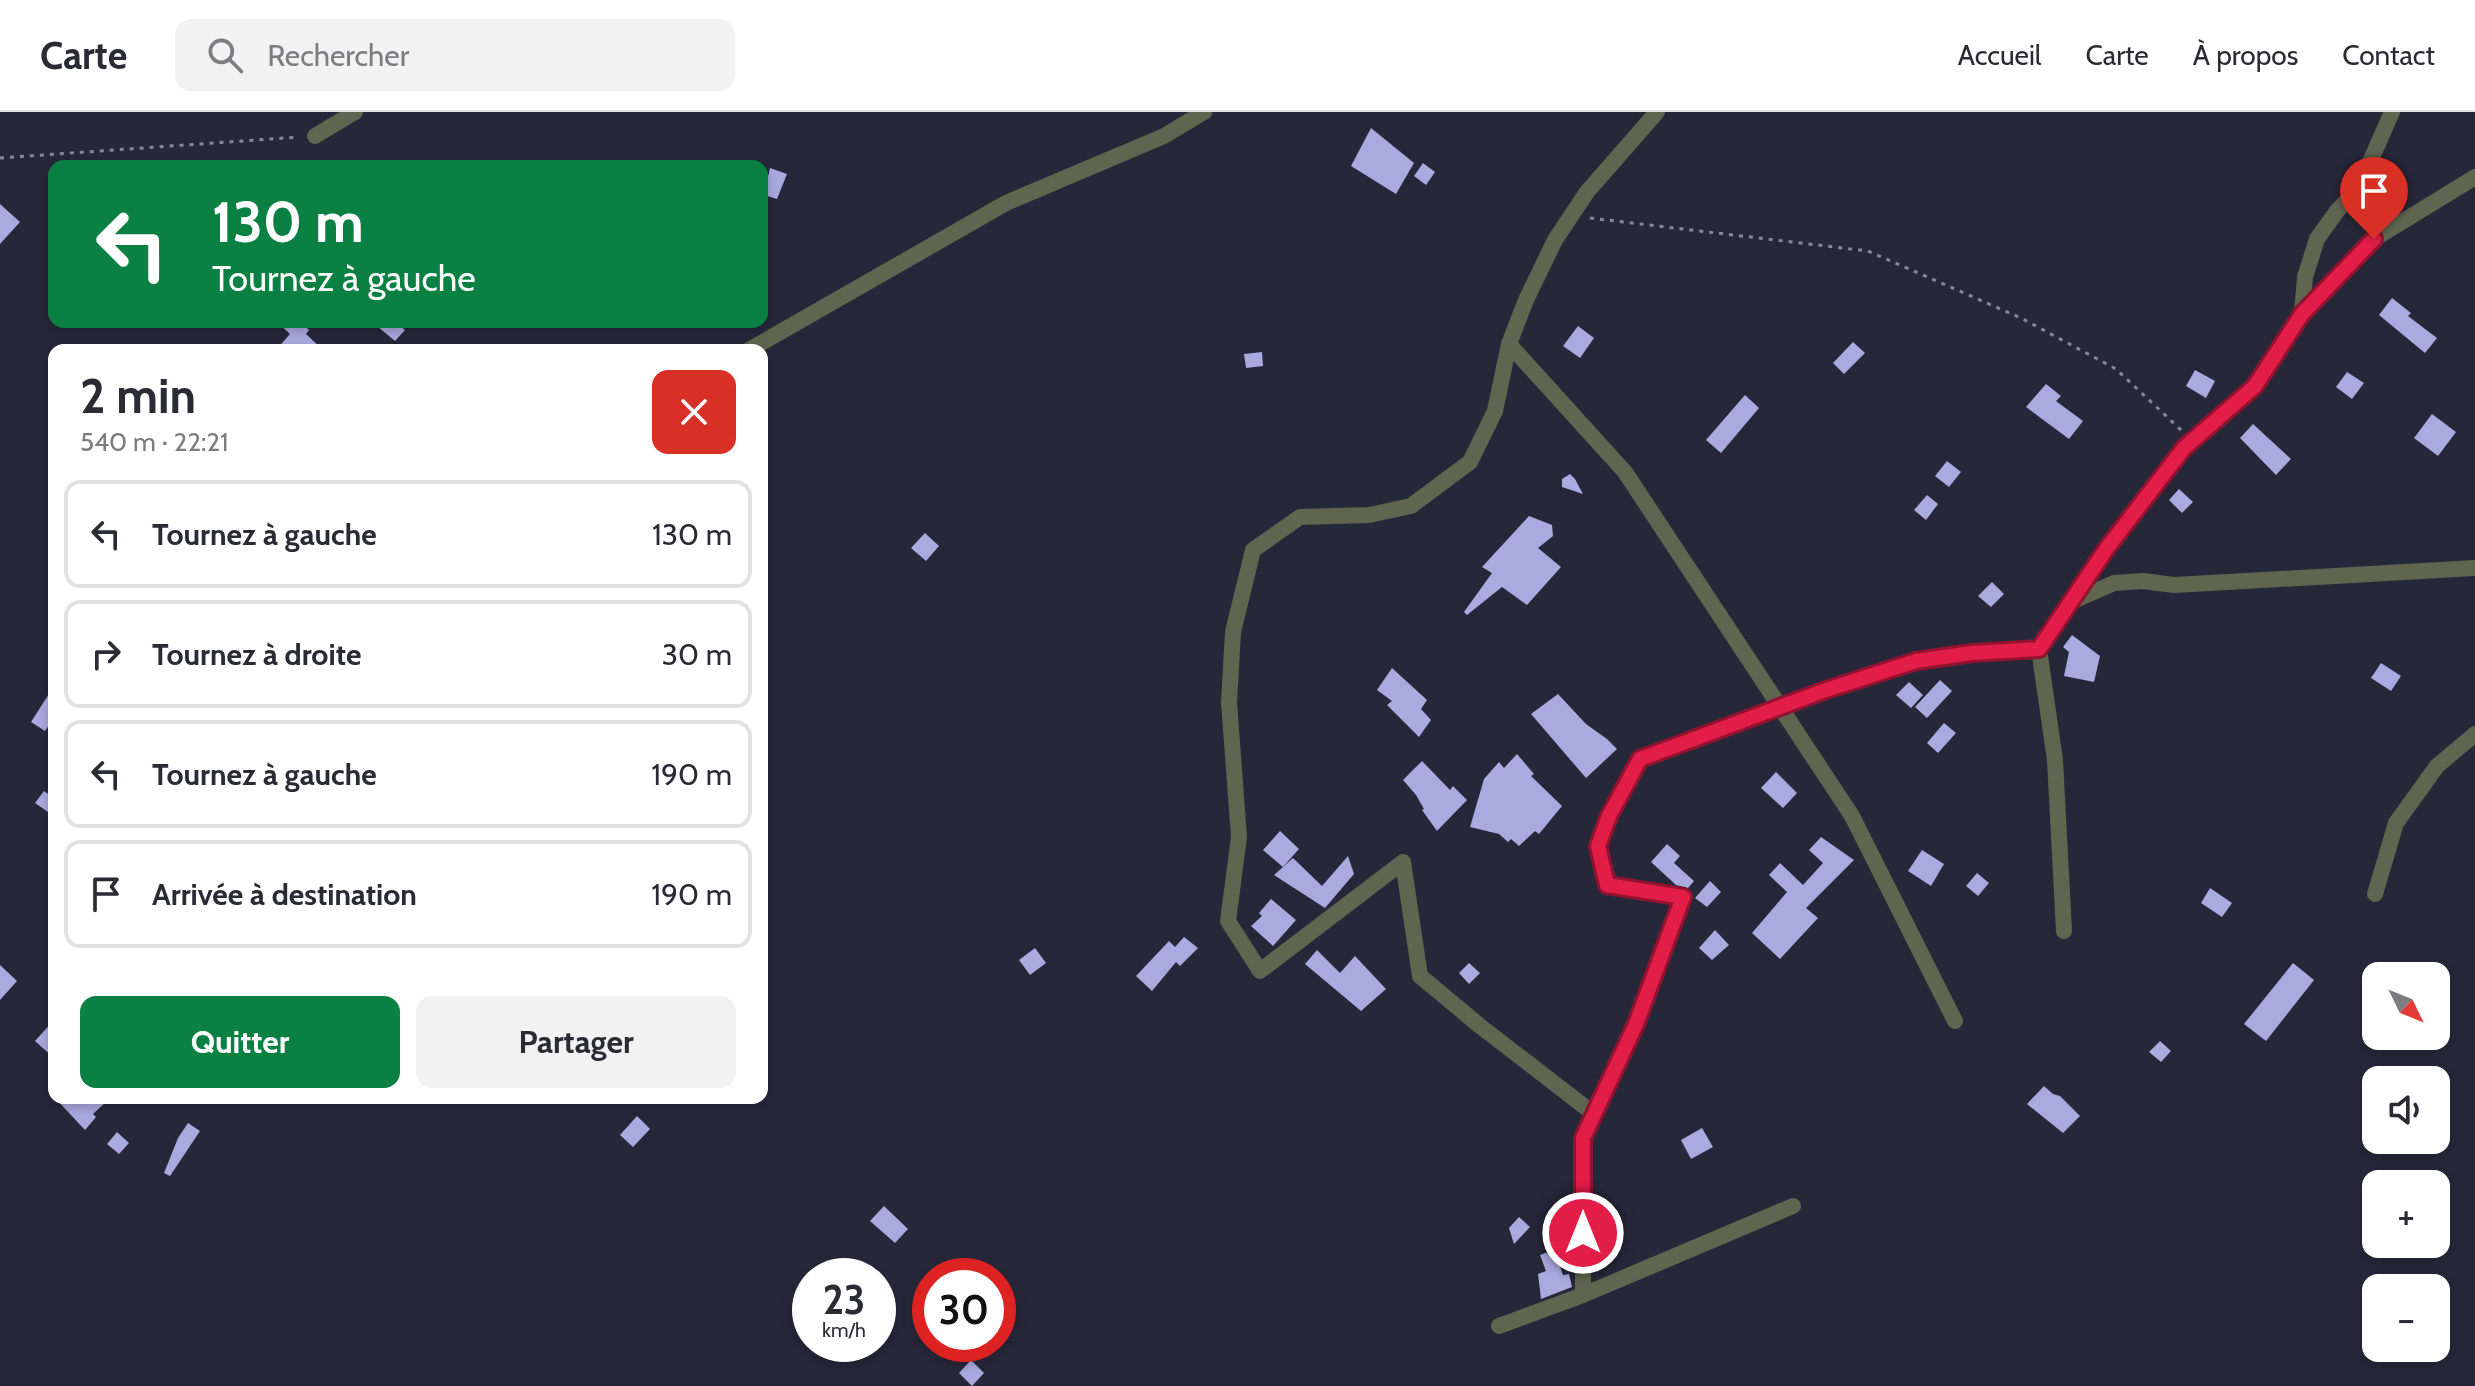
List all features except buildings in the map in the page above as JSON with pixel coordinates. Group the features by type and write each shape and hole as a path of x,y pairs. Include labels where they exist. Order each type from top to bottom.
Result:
{"street":[{"path":"315,136 355,112"},
{"path":"759,344 1006,203 1164,136 1204,112"},
{"path":"1594,1114 1420,976 1403,862 1260,971 1228,921 1239,837 1229,702 1233,632 1253,550 1300,517 1369,515 1411,506 1470,462 1495,411 1509,344 1555,240 1587,192 1657,112"},
{"path":"2302,314 2305,277 2317,239 2358,189 2392,112"},
{"path":"2064,931 2055,760 2039,649 2107,548 2184,448 2255,386 2302,314 2374,239 2475,177"},
{"path":"1509,344 1625,472 1852,816 1955,1021"},
{"path":"2071,602 2114,583 2190,584 2475,568"},
{"path":"1583,1295 1583,1138 1636,1024 1683,897 1607,885 1598,846 1609,816 1640,759 1916,661 1972,653 2039,649"},
{"path":"2375,894 2396,823 2437,766 2475,734"},
{"path":"1499,1326 1583,1295 1793,1206"}],"path":[{"path":"0,158 315,136"},
{"path":"1570,216 1868,251 2021,318 2116,369 2193,441"}],"route":[{"path":"1583,1233 1583,1138 1636,1024 1683,897 1607,885 1598,846 1609,816 1640,759 1823,691 1916,661 1972,653 2039,649 2107,548 2184,448 2255,386 2302,314 2374,239"}]}
